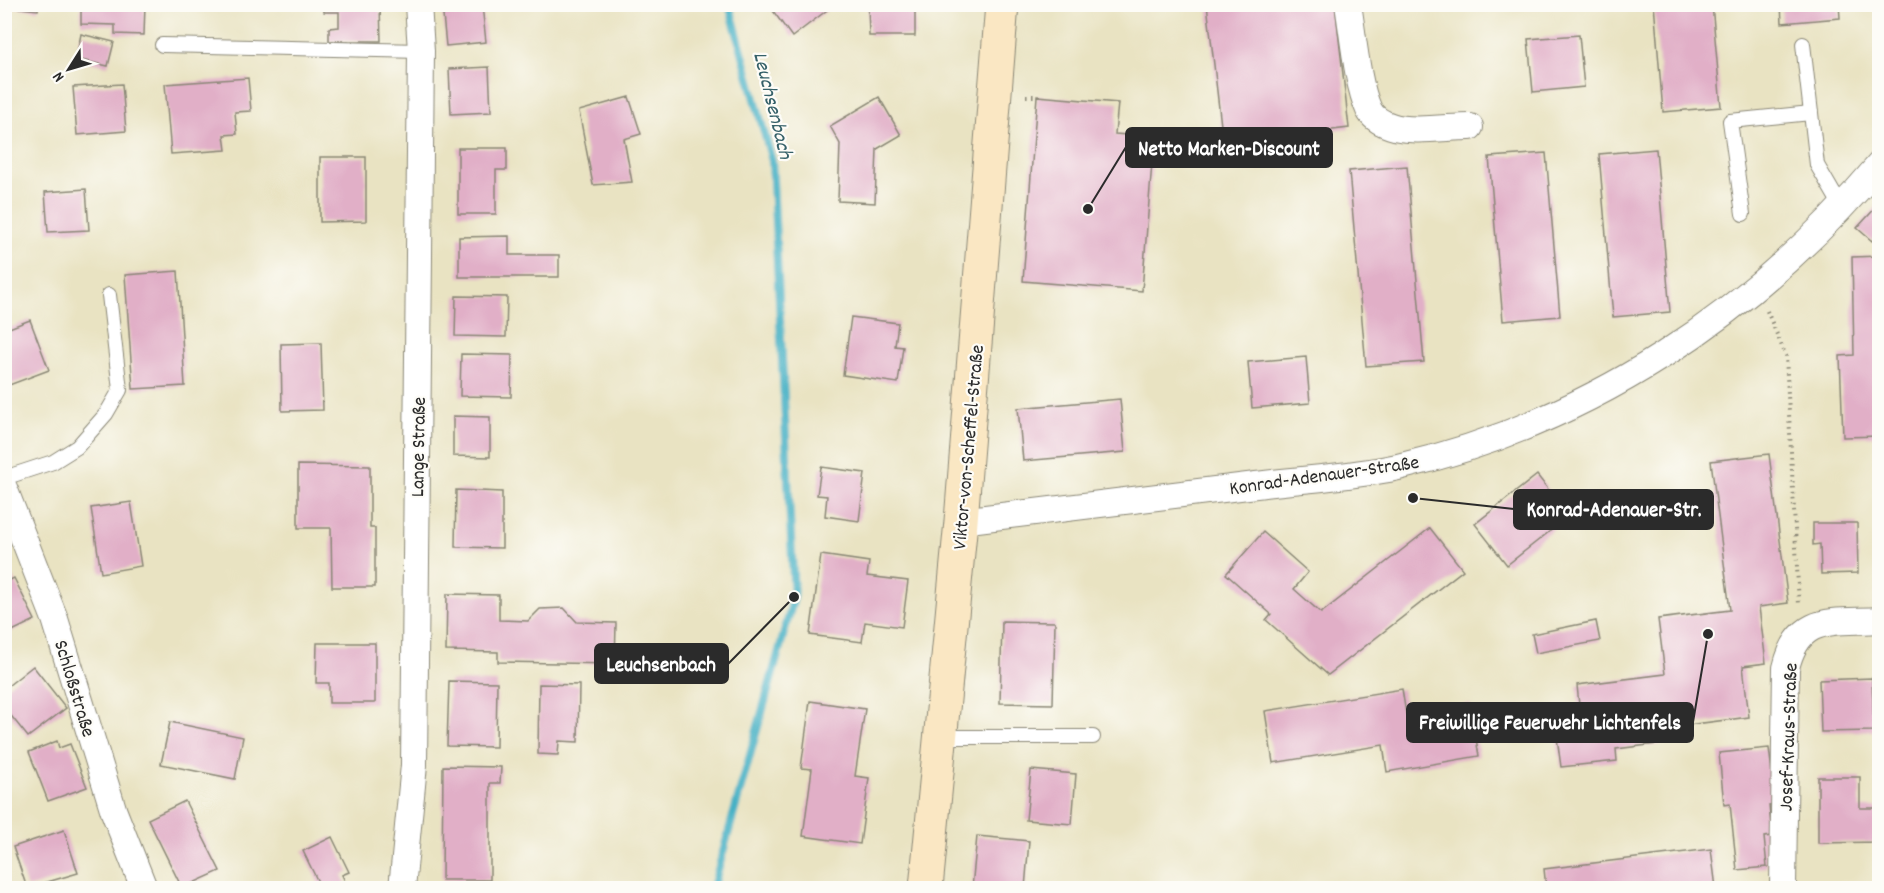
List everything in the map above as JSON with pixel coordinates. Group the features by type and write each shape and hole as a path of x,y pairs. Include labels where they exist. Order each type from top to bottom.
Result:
{"street":[{"name":"Lange Straße","path":"402,888 414,765 421,51 418,4"},
{"name":"Viktor-von-Scheffel-Straße","path":"926,888 961,521 1002,4"},
{"path":"1348,4 1364,93 1370,111 1380,122 1393,127 1407,128 1470,127"},
{"name":"Konrad-Adenauer-Straße","path":"961,521 1396,467 1468,448 1528,428 1654,363 1757,288 1842,208 1880,164"},
{"name":"Schloßstraße","path":"4,488 55,619 114,812 144,888"},
{"path":"1800,633 1820,624 1880,620"},
{"name":"Josef-Kraus-Straße","path":"1783,888 1786,668 1791,649 1800,633"}],"lane":[{"path":"1803,44 1817,165 1842,208"},
{"path":"162,45 421,51"},
{"path":"1743,214 1730,121 1811,112"},
{"path":"4,478 53,462 77,447 106,414 120,390 109,295"},
{"path":"940,737 1093,737"}],"path":[{"path":"1757,288 1786,356 1800,633"}],"building":[{"path":"4,4 39,4 38,10 11,7 5,27"},
{"path":"81,4 145,4 144,35 115,34 115,25 81,24"},
{"path":"323,4 380,4 381,41 329,41 329,28 339,27 339,12 324,12"},
{"path":"768,4 835,4 792,37"},
{"path":"868,4 915,4 915,36 869,36"},
{"path":"1207,4 1335,4 1349,128 1223,143"},
{"path":"1654,4 1712,4 1721,107 1663,112"},
{"path":"1781,4 1839,4 1840,18 1782,23"},
{"path":"442,5 482,5 486,42 446,46"},
{"path":"81,34 114,42 108,66 76,59"},
{"path":"1579,35 1584,87 1533,92 1528,39"},
{"path":"489,67 491,112 451,114 449,69"},
{"path":"248,78 251,111 235,112 237,134 224,135 226,150 171,154 165,84"},
{"path":"122,84 126,131 77,135 73,87"},
{"path":"1037,96 1118,103 1115,134 1154,137 1142,291 1023,281"},
{"path":"629,97 641,134 624,139 632,182 593,185 579,111"},
{"path":"879,97 901,135 877,149 875,203 838,201 840,144 830,126"},
{"path":"458,148 507,148 507,170 496,170 496,214 458,214"},
{"path":"1656,149 1670,312 1613,317 1599,154"},
{"path":"1546,153 1560,316 1503,321 1489,157"},
{"path":"320,157 366,157 366,221 320,222"},
{"path":"1407,166 1424,362 1366,366 1349,171"},
{"path":"86,189 89,230 48,232 45,192"},
{"path":"1880,203 1880,232 1872,241 1857,228"},
{"path":"509,236 509,255 559,255 559,277 459,277 459,237"},
{"path":"1880,256 1880,436 1843,437 1840,356 1854,355 1852,257"},
{"path":"178,271 185,386 133,389 125,275"},
{"path":"456,296 507,297 506,337 455,336"},
{"path":"851,317 898,323 895,346 903,347 898,383 843,375"},
{"path":"30,320 49,370 4,387 4,330"},
{"path":"321,343 323,410 282,411 281,344"},
{"path":"461,354 512,355 511,397 460,396"},
{"path":"1306,357 1310,403 1252,408 1248,362"},
{"path":"1120,399 1125,452 1023,461 1018,408"},
{"path":"453,416 490,417 490,457 453,456"},
{"path":"1769,454 1788,603 1759,607 1766,663 1743,666 1749,717 1672,727 1673,742 1616,749 1617,761 1561,767 1553,708 1579,705 1577,685 1665,674 1658,619 1730,610 1711,461"},
{"path":"298,465 370,466 370,528 375,528 375,587 332,587 331,528 298,528"},
{"path":"821,467 865,473 859,521 825,516 827,496 817,495"},
{"path":"1537,475 1569,516 1507,565 1475,524"},
{"path":"456,490 502,492 502,548 455,547"},
{"path":"131,502 141,566 101,573 91,508"},
{"path":"1813,523 1857,523 1858,573 1821,574 1820,544 1813,545"},
{"path":"1430,528 1463,570 1328,675 1266,620 1271,614 1226,574 1263,532 1308,572 1294,589 1321,613"},
{"path":"821,555 869,562 867,576 908,581 902,627 865,622 862,642 810,635"},
{"path":"14,578 35,620 4,635 4,583"},
{"path":"447,594 499,595 499,620 528,621 540,609 564,608 577,622 616,623 615,664 498,662 498,652 446,651"},
{"path":"1002,621 1055,622 1053,704 1000,703"},
{"path":"1596,621 1600,641 1536,653 1532,634"},
{"path":"317,643 375,643 375,703 329,703 329,683 316,683"},
{"path":"33,666 66,708 28,737 4,707 4,689"},
{"path":"1872,678 1874,731 1821,732 1819,680"},
{"path":"449,681 497,682 496,747 447,746"},
{"path":"539,684 579,685 578,742 559,741 558,755 538,754"},
{"path":"1402,689 1406,714 1470,704 1479,756 1387,772 1383,745 1273,763 1265,711"},
{"path":"810,701 865,709 855,776 869,778 860,844 803,836 812,769 801,768"},
{"path":"170,722 243,737 235,779 161,764"},
{"path":"57,741 59,748 70,744 87,787 48,801 29,752"},
{"path":"1769,748 1776,805 1769,806 1772,836 1764,837 1767,867 1737,870 1730,804 1724,805 1719,753"},
{"path":"443,766 501,767 500,783 490,783 490,880 442,880"},
{"path":"1031,770 1076,774 1072,824 1026,820"},
{"path":"1818,777 1860,777 1860,808 1880,808 1880,842 1818,843"},
{"path":"185,801 220,871 182,888 148,819"},
{"path":"64,830 78,873 27,888 13,847"},
{"path":"977,836 1029,841 1025,888 972,888"},
{"path":"332,837 349,872 342,875 348,888 315,888 320,886 303,851"},
{"path":"1711,849 1716,888 1546,888 1544,869"},
{"path":"1808,885 1864,885 1864,888 1808,888"}],"waterway":[{"name":"Leuchsenbach","path":"713,888 794,597 772,161 729,4"}],"place":[{"name":"Netto Marken-Discount","path":"1088,209"},
{"name":"Konrad-Adenauer-Str.","path":"1413,498"},
{"name":"Leuchsenbach","path":"794,597"},
{"name":"Freiwillige Feuerwehr Lichtenfels","path":"1708,634"}]}
